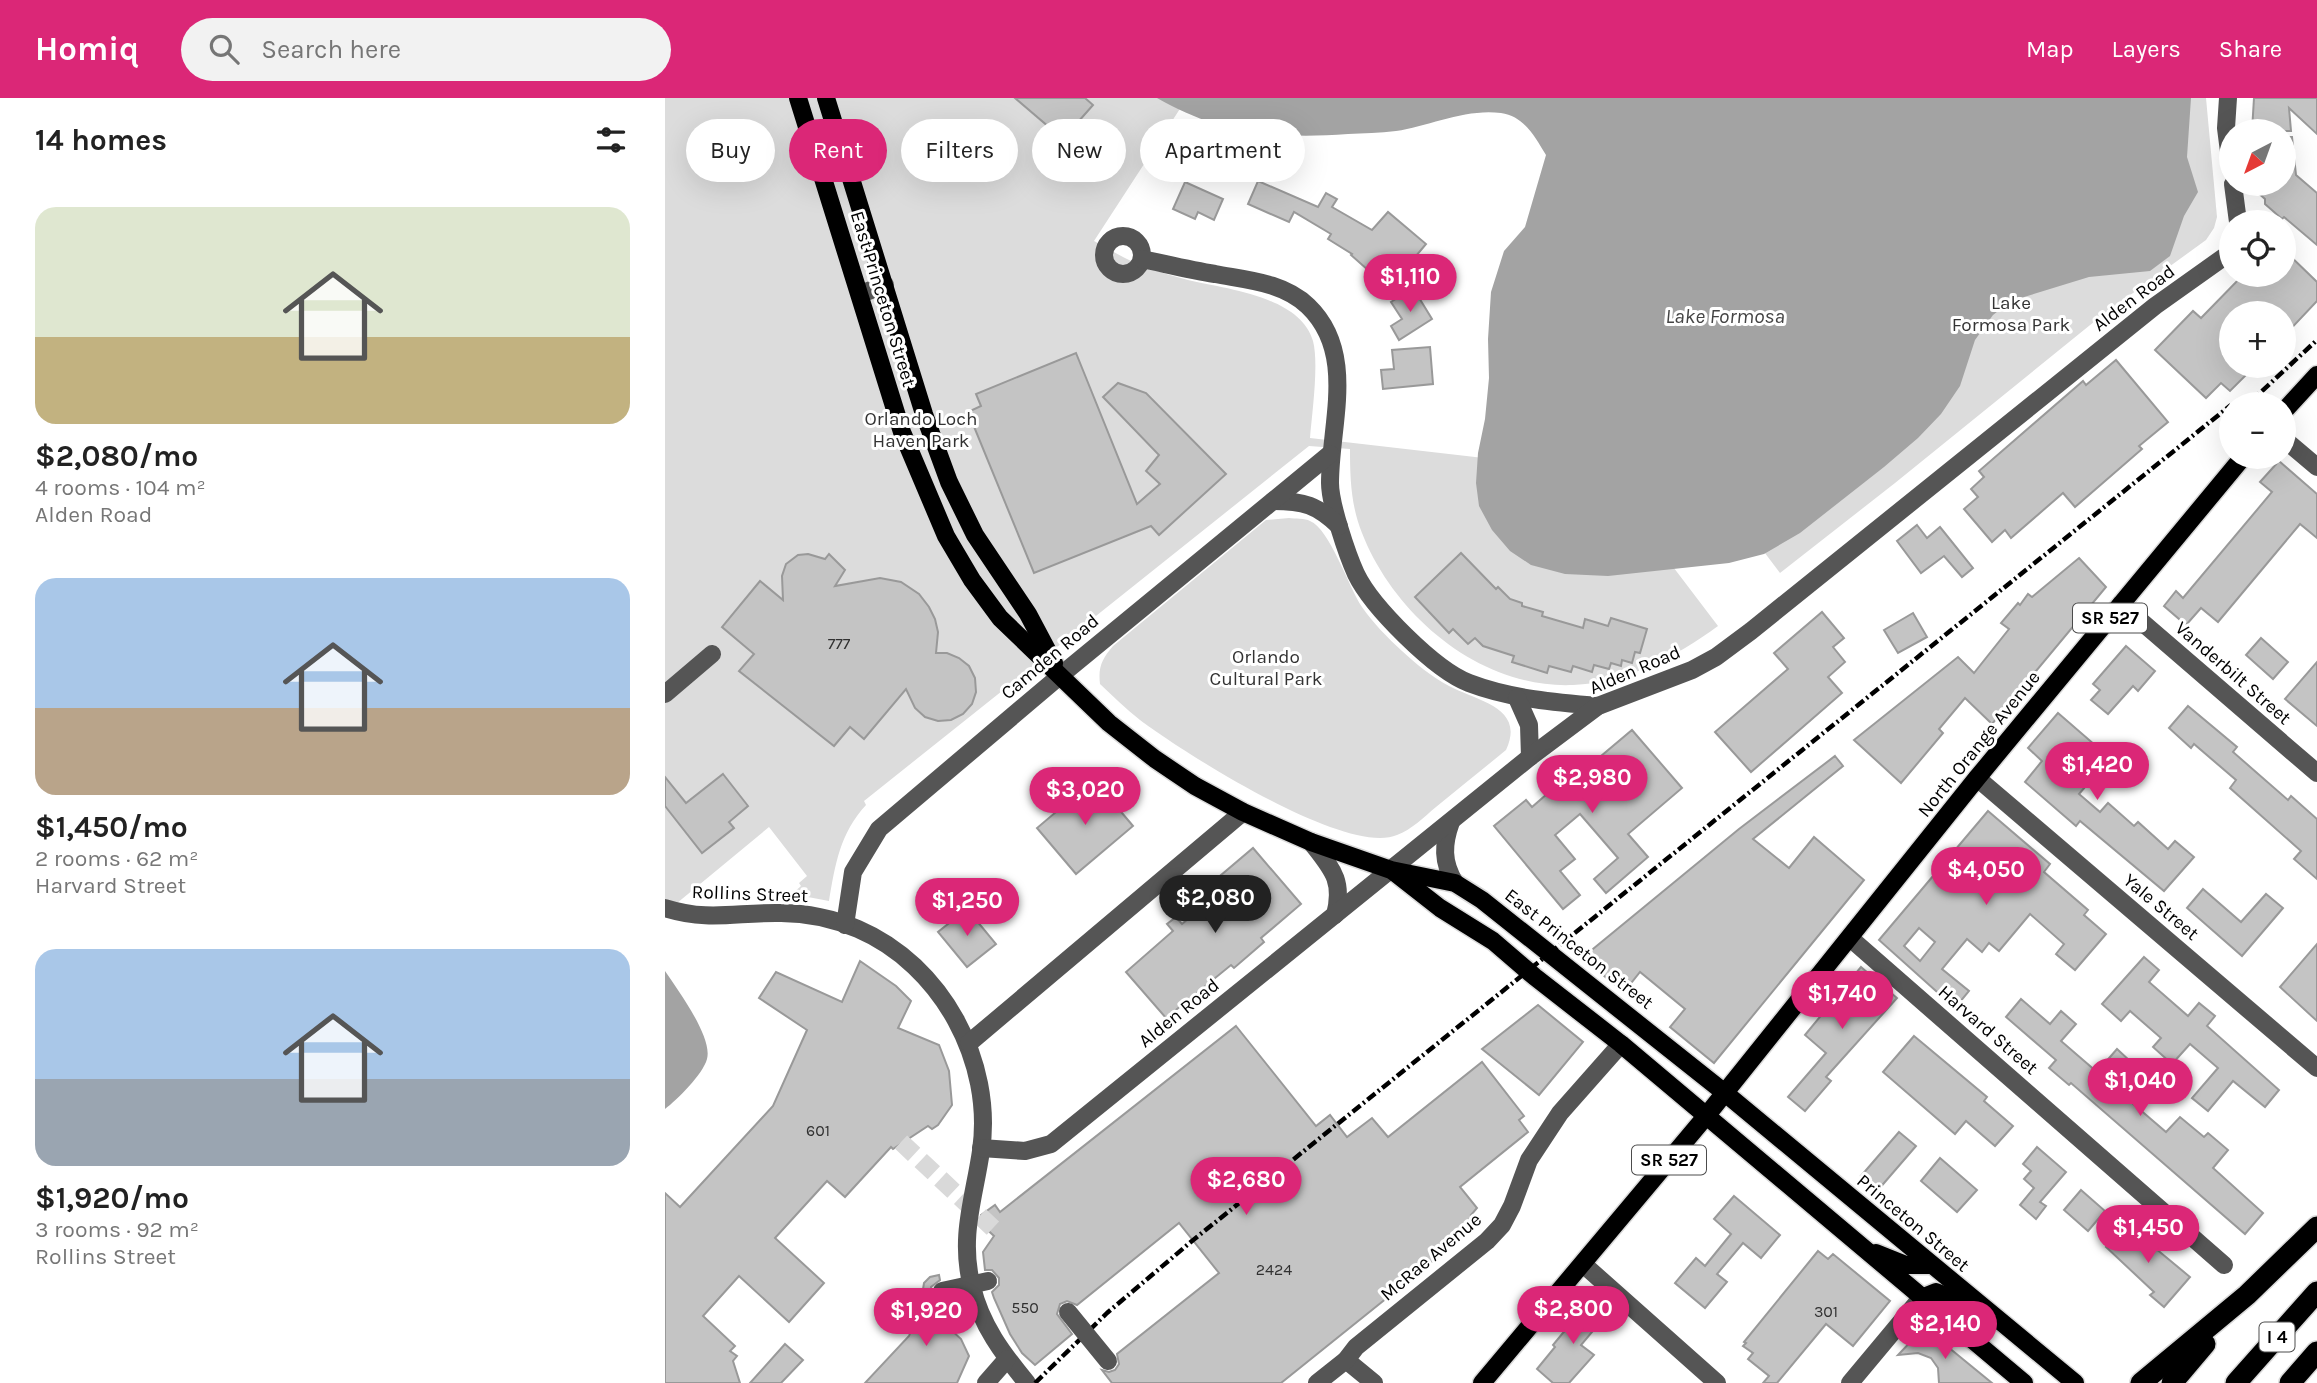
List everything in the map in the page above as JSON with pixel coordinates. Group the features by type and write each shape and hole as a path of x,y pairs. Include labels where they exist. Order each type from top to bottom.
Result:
{"highway":[{"path":"2141,1383 2247,1295 2317,1227"},
{"name":"I 4","path":"2236,1383 2317,1292"},
{"path":"2172,1383 2247,1295"},
{"path":"2290,1383 2317,1352"}],"main road":[{"name":"East Princeton Street","path":"798,98 902,432 946,536 972,580 1000,618 1109,723 1154,759 1195,786 1243,812 1311,842 1391,870 1455,883 1504,916 1725,1093"},
{"name":"East Princeton Street","path":"826,98 924,414 949,482 975,535 1028,614 1061,675"},
{"path":"2296,398 2317,375"},
{"name":"North Orange Avenue","path":"1482,1383 1707,1115 1977,778 2232,469"},
{"name":"East Princeton Street","path":"1391,870 1440,908 1493,941 1707,1115"},
{"name":"Princeton Street","path":"1725,1093 2075,1383"},
{"path":"1707,1115 2024,1383"},
{"path":"1857,1244 1906,1265 1930,1265"},
{"path":"1921,1298 1936,1292 1959,1300 1999,1321"}],"street":[{"path":"2227,119 2228,98"},
{"path":"1142,259 1265,283 1291,293 1308,306 1326,329 1335,353 1337,398 1330,454 1330,487 1340,528 1357,575 1384,614 1440,665 1466,682 1517,698 1598,706"},
{"name":"Alden Road","path":"981,1148 1025,1151 1051,1144 1529,757 1598,706 1682,674 1716,657 2155,306 2219,261"},
{"path":"860,294 885,285"},
{"path":"869,321 893,311"},
{"path":"2296,449 2317,467"},
{"name":"Camden Road","path":"845,925 853,872 879,829 1330,454"},
{"path":"1273,501 1310,505 1323,510 1340,528"},
{"name":"Vanderbilt Street","path":"2122,604 2317,773"},
{"path":"665,694 712,653"},
{"path":"1517,698 1529,725 1529,757"},
{"name":"Yale Street","path":"1977,778 2317,1068"},
{"path":"969,1043 1243,812"},
{"path":"1451,822 1445,839 1444,859 1447,871 1455,883"},
{"path":"1311,842 1333,870 1339,886 1335,915"},
{"name":"Rollins Street","path":"665,908 698,916 780,913 810,915 845,925 874,937 904,958 946,1003 969,1043 982,1105 981,1148 966,1222 972,1287 997,1345 1027,1383"},
{"name":"Harvard Street","path":"1850,938 2224,1265"},
{"name":"McRae Avenue","path":"1317,1383 1487,1241 1502,1225 1529,1160 1560,1113 1621,1044"},
{"path":"1583,1264 1717,1383"},
{"path":"942,1291 988,1281"},
{"path":"1850,1383 1921,1298"},
{"path":"1068,1312 1108,1361"},
{"path":"986,1383 1007,1359"},
{"path":"1346,1360 1374,1383"}],"green space":[{"name":"Orlando Loch Haven Park","path":"665,98 1187,98 1173,119 1140,119 1140,170 1094,241 1142,266 1260,297 1293,314 1305,326 1315,351 1315,389 1310,438 1501,460 1658,547 1718,626 1668,658 1612,679 1573,685 1539,683 1505,674 1474,660 1445,641 1418,618 1395,592 1376,563 1358,523 1352,492 1350,449 1309,446 864,801 866,805 844,838 829,901 792,894 807,876 769,827 665,913"},
{"name":"Lake Formosa Park","path":"2122,98 2206,98 2217,217 2206,240 2100,317 1780,573 1740,520"},
{"name":"Orlando Cultural Park","path":"1266,520 1308,520 1325,535 1362,607 1402,651 1442,682 1495,708 1504,715 1509,724 1510,736 1506,750 1417,823 1397,835 1373,838 1341,831 1265,798 1161,735 1135,716 1100,684 1102,664 1113,646"}],"water":[{"name":"Lake Formosa","path":"1157,98 2191,98 2187,157 2198,192 2184,216 2170,256 2150,271 2089,277 2011,301 1993,315 1975,340 1960,386 1941,414 1884,467 1800,533 1764,554 1729,563 1608,576 1565,574 1531,565 1510,551 1492,530 1479,506 1476,483 1489,378 1491,292 1504,251 1525,227 1546,155 1528,128 1509,115 1488,112 1462,115 1390,132 1305,136 1305,119 1201,119"},
{"path":"665,971 700,1026 705,1038 707,1059 695,1079 665,1109"}],"building":[{"path":"1015,98 1085,98 1093,105 1081,119 1040,119"},
{"path":"2254,98 2317,98 2317,134 2289,108 2290,119 2253,119"},
{"path":"2296,175 2317,193 2317,245 2296,227 2296,210 2272,210 2265,204 2262,196 2296,196"},
{"path":"1185,182 1223,199 1214,220 1198,212 1195,219 1173,209"},
{"path":"1258,182 1318,207 1326,193 1337,199 1332,207 1372,230 1388,212 1426,244 1400,275 1379,257 1368,270 1352,254 1328,239 1331,234 1294,212 1289,222 1248,204"},
{"path":"2296,262 2317,282 2317,301 2296,323 2296,301 2219,301 2219,378 2243,378 2230,391 2221,383 2206,398 2155,350 2193,311 2201,318 2231,287 2296,287"},
{"path":"1413,288 1432,319 1399,340 1391,326 1402,319 1391,302"},
{"path":"1430,347 1433,384 1383,389 1381,370 1394,369 1392,350"},
{"path":"1076,353 1137,504 1160,484 1146,471 1159,455 1103,397 1118,383 1146,393 1226,474 1159,535 1151,526 1034,573 968,412 981,406 976,394"},
{"path":"2116,360 2168,422 2139,446 2142,449 2075,507 2063,493 2011,538 2005,530 1992,542 1964,509 1978,497 1971,489 1984,477 1979,471 2083,381 2086,385"},
{"path":"2272,469 2288,469 2317,494 2317,538 2300,524 2218,622 2201,608 2186,625 2164,606 2176,591 2183,598 2272,492 2260,482"},
{"path":"1917,525 1927,538 1940,527 1973,568 1962,577 1944,556 1921,573 1897,541"},
{"path":"1461,553 1496,589 1498,587 1510,599 1522,603 1522,606 1543,612 1542,616 1583,628 1585,619 1608,626 1611,618 1647,629 1640,653 1635,652 1632,663 1622,660 1621,666 1611,663 1609,669 1594,665 1592,672 1573,666 1571,672 1549,666 1547,673 1512,662 1514,656 1483,646 1475,638 1468,644 1453,629 1449,633 1415,597"},
{"path":"808,554 825,559 829,554 845,570 835,586 880,578 901,582 919,594 935,619 938,632 936,653 947,653 959,658 969,666 975,678 976,692 972,704 963,714 951,720 938,721 925,717 915,708 906,689 864,739 850,727 834,746 739,671 754,654 722,627 760,581 783,600 782,576 786,564 798,555"},
{"path":"2079,558 2106,587 1992,724 1965,698 1939,729 1943,733 1901,783 1854,740 1958,657 1974,673 2009,629 2001,623 2018,603 2020,605 2028,594 2032,597"},
{"path":"1822,612 1844,638 1833,647 1845,662 1828,677 1842,693 1751,772 1715,732 1788,669 1774,653"},
{"path":"1913,613 1927,637 1898,653 1884,630"},
{"path":"2261,638 2288,662 2273,679 2246,655"},
{"path":"2126,646 2155,671 2138,691 2133,686 2108,714 2091,700 2100,690 2093,684"},
{"path":"2317,662 2317,726 2285,699"},
{"path":"2188,706 2237,747 2233,752 2288,800 2291,796 2317,819 2317,879 2294,859 2301,851 2230,788 2236,780 2194,744 2191,748 2169,728"},
{"path":"2058,713 2110,758 2079,794 2100,812 2108,803 2134,826 2138,822 2168,849 2175,841 2194,857 2164,891 2080,821 2076,826 2025,782 2042,761 2028,748"},
{"path":"1632,730 1682,788 1628,834 1648,857 1606,893 1594,879 1618,858 1580,814 1555,835 1575,859 1560,871 1580,895 1563,909 1494,826 1526,800 1532,807 1578,767 1582,772"},
{"path":"1835,756 1843,766 1753,839 1789,868 1814,837 1864,880 1714,1063 1670,1027 1685,1009 1640,972 1624,992 1582,958 1739,829"},
{"path":"723,774 748,806 729,822 734,828 702,853 665,806 665,777 686,803"},
{"path":"1094,780 1133,826 1076,874 1037,828"},
{"path":"1988,811 2050,864 2044,872 2088,910 2084,915 2106,934 2075,970 2056,954 2064,944 2030,914 1999,951 1989,943 1982,952 1967,939 1942,969 1969,991 1955,1008 1879,940","holes":["1919,928 1935,942 1920,961 1904,946"]},
{"path":"1253,848 1301,904 1261,938 1264,942 1234,968 1231,965 1166,1018 1126,972 1173,931 1167,924 1176,917 1182,924 1227,885 1220,876"},
{"path":"2203,889 2241,922 2266,894 2283,908 2242,956 2187,908"},
{"path":"967,909 996,944 967,967 938,932"},
{"path":"2317,944 2317,1021 2280,987"},
{"path":"2144,957 2159,970 2149,982 2188,1016 2199,1003 2215,1016 2207,1026 2279,1090 2265,1107 2233,1081 2208,1111 2192,1098 2218,1068 2190,1044 2172,1064 2153,1047 2161,1038 2130,1011 2121,1021 2102,1004"},
{"path":"860,961 896,986 911,1001 898,1028 939,1045 949,1071 952,1105 938,1125 932,1129 928,1126 893,1149 891,1147 845,1197 827,1181 775,1238 824,1283 789,1322 739,1276 703,1316 735,1346 730,1351 737,1356 733,1361 740,1383 665,1383 665,1193 680,1207 773,1106 807,1030 759,998 776,972 842,1002"},
{"path":"1861,967 1897,998 1826,1077 1831,1081 1805,1111 1788,1097 1826,1053 1805,1035"},
{"path":"2021,999 2050,1024 2061,1011 2076,1024 2061,1041 2097,1072 2117,1049 2130,1061 2113,1080 2134,1099 2131,1102 2166,1132 2180,1117 2204,1137 2208,1133 2228,1150 2213,1168 2263,1213 2245,1234 2071,1083 2069,1085 2049,1068 2056,1060 2006,1017"},
{"path":"1538,1005 1583,1042 1539,1095 1482,1049"},
{"path":"1236,1026 1316,1126 1330,1115 1347,1137 1372,1118 1388,1137 1482,1062 1524,1116 1519,1120 1528,1132 1460,1187 1477,1208 1471,1215 1479,1224 1281,1383 1112,1383 1102,1370 1115,1370 1119,1364 1117,1354 1219,1273 1179,1223 1077,1305 1067,1301 1060,1304 1057,1314 1072,1334 1035,1365 1022,1353 1010,1334 994,1298 992,1292 999,1285 999,1278 992,1270 985,1270 983,1252 994,1236 980,1223 981,1215 995,1205 1000,1212"},
{"path":"1914,1036 1987,1097 1984,1101 2013,1126 1995,1146 1966,1121 1955,1134 1883,1072"},
{"path":"1899,1132 1916,1146 1878,1190 1861,1176"},
{"path":"2037,1147 2066,1172 2040,1202 2046,1206 2036,1219 2020,1205 2034,1188 2024,1179 2031,1171 2023,1164"},
{"path":"1940,1158 1977,1190 1957,1212 1921,1181"},
{"path":"2081,1190 2105,1211 2088,1231 2064,1210"},
{"path":"1734,1196 1780,1235 1761,1258 1743,1243 1717,1274 1727,1282 1705,1308 1675,1283 1696,1258 1705,1266 1731,1234 1714,1219"},
{"path":"2126,1224 2190,1277 2164,1307 2150,1295 2154,1292 2106,1247"},
{"path":"1818,1251 1828,1259 1833,1254 1890,1301 1853,1346 1826,1324 1777,1383 1763,1383 1769,1376 1748,1359 1753,1353 1743,1346 1746,1343 1744,1342"},
{"path":"939,1275 940,1280 931,1287 931,1294 938,1302 945,1302 948,1327 961,1339 969,1356 957,1383 865,1383 909,1336 920,1308 924,1283 930,1277"},
{"path":"1591,1299 1608,1313 1581,1345 1594,1355 1569,1383 1553,1383 1537,1369"},
{"path":"1930,1331 1992,1383 1939,1383 1938,1368 1931,1358 1918,1353 1898,1355 1917,1335 1922,1340"},
{"path":"785,1344 803,1360 781,1383 750,1383"}],"tunnel":[{"path":"901,1142 997,1232"}],"railway":[{"path":"2261,392 2317,340"},
{"path":"1035,1383 1107,1313 1192,1241 2219,415"}]}
